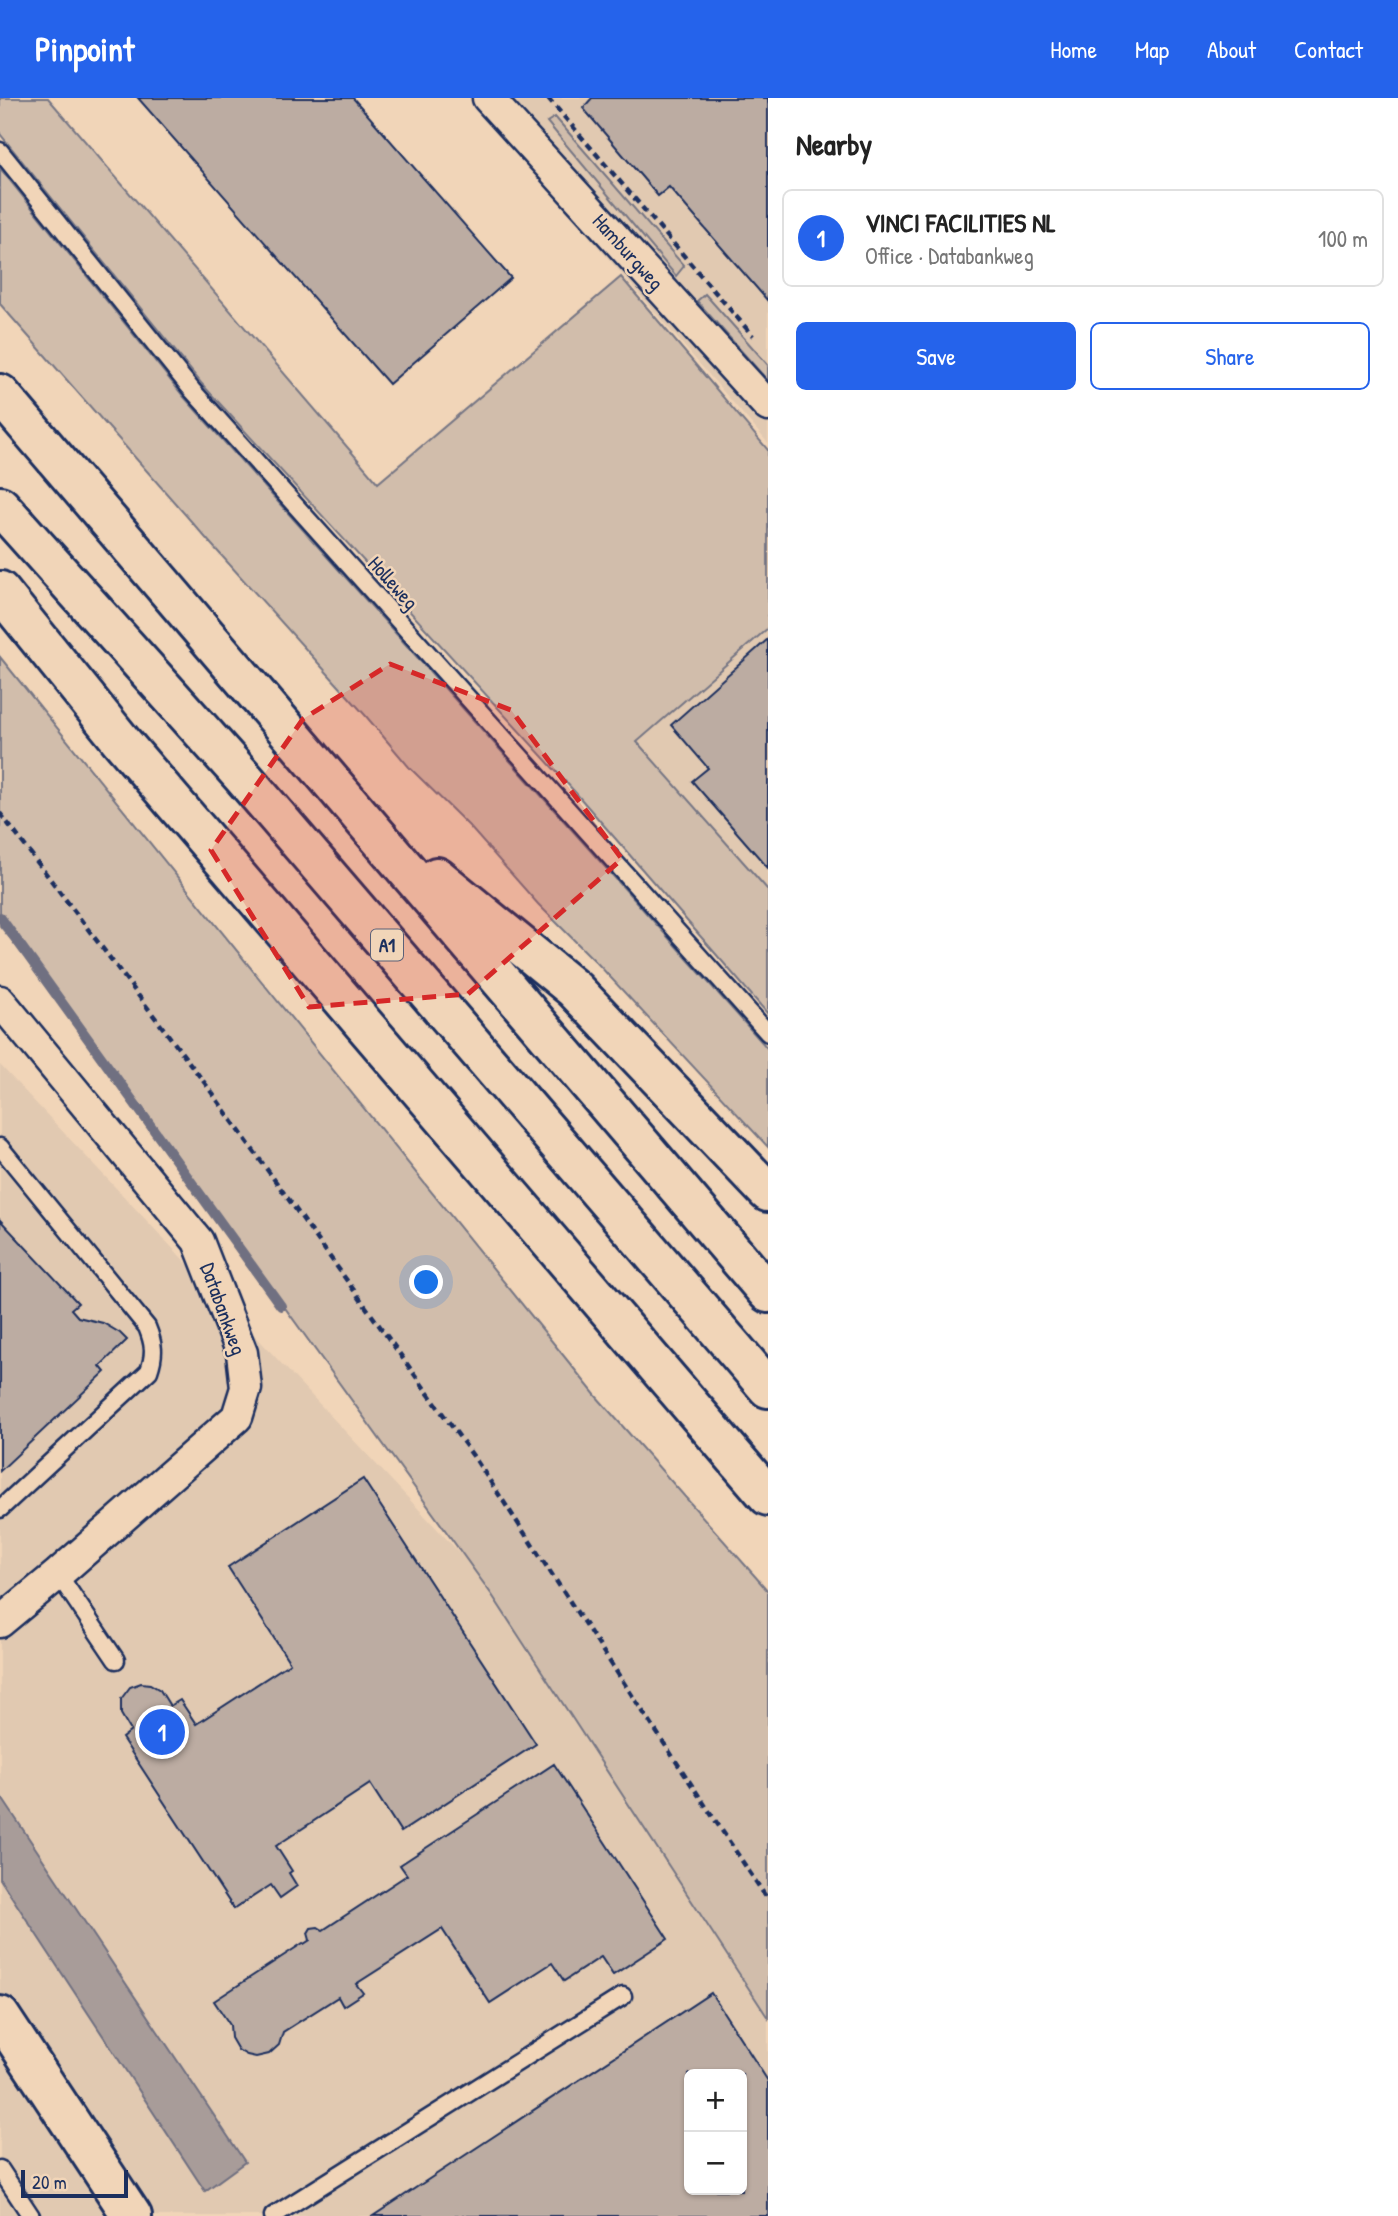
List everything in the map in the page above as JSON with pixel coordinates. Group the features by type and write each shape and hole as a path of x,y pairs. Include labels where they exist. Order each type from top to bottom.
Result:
{"main road":[{"path":"0,394 768,1293"},
{"name":"A1","path":"0,506 243,777 768,1388"},
{"path":"0,591 122,742 768,1496"},
{"path":"358,811 573,989 768,1192"},
{"path":"0,2015 132,2216"}],"street":[{"name":"Hamburgweg","path":"488,98 768,406"},
{"name":"Databankweg","path":"0,1001 198,1241 242,1353 246,1388 237,1417 0,1622"}],"lane":[{"name":"Holleweg","path":"0,151 192,390 768,1033"},
{"path":"0,1147 148,1327 154,1344 154,1356 149,1371 0,1509"},
{"path":"58,1574 116,1660"},
{"path":"273,2216 623,1996"},
{"path":"0,2169 31,2216"}],"path":[{"path":"548,98 759,343"},
{"path":"0,813 207,1086 476,1460 768,1900"}],"highlighted area":[{"path":"390,664 511,710 622,859 468,994 309,1007 211,850 303,719"}],"shaded area":[{"path":"0,98 48,98 378,483 621,277 768,450 768,628 637,742 768,890 768,1014 574,791 201,383 0,134"},
{"path":"503,98 768,98 768,443 484,115"},
{"path":"555,117 684,266 676,276 547,122"},
{"path":"0,168 184,397 768,1049 768,1147 598,964 538,904 469,826 409,767 0,304"},
{"path":"705,294 768,365 768,381 697,301"},
{"path":"768,627 768,991 574,791"},
{"path":"0,657 596,1396 768,1591 768,2018 492,1595 84,1029 0,926"},
{"path":"0,1065 768,1880 768,2216 0,2216"},
{"path":"0,1795 245,2162 205,2191 0,1879"}],"building":[{"path":"138,98 353,98 511,278 389,384"},
{"path":"592,98 768,98 768,301 669,187 658,196 583,108"},
{"path":"768,639 768,868 692,781 708,768 671,725"},
{"path":"0,1220 78,1303 71,1309 78,1317 103,1323 127,1340 100,1366 105,1372 0,1471"},
{"path":"363,1479 536,1744 401,1832 370,1784 276,1846 292,1871 289,1873 297,1886 280,1898 271,1885 234,1909 122,1738 131,1731 121,1714 121,1699 130,1687 141,1683 150,1684 160,1690 170,1706 180,1700 196,1724 290,1663 228,1567"},
{"path":"554,1764 668,1939 613,1975 601,1957 564,1981 552,1963 490,2003 442,1929 356,1984 363,1993 343,2006 338,1997 283,2032 279,2045 269,2054 256,2057 238,2050 231,2038 230,2025 214,2001 310,1940 308,1933 311,1928 318,1927 323,1930 407,1875 400,1865"},
{"path":"711,1993 768,2081 768,2216 373,2216"}],"waterway":[{"path":"0,917 281,1306"}],"place":[{"name":"VINCI FACILITIES NL","path":"162,1732"}]}
